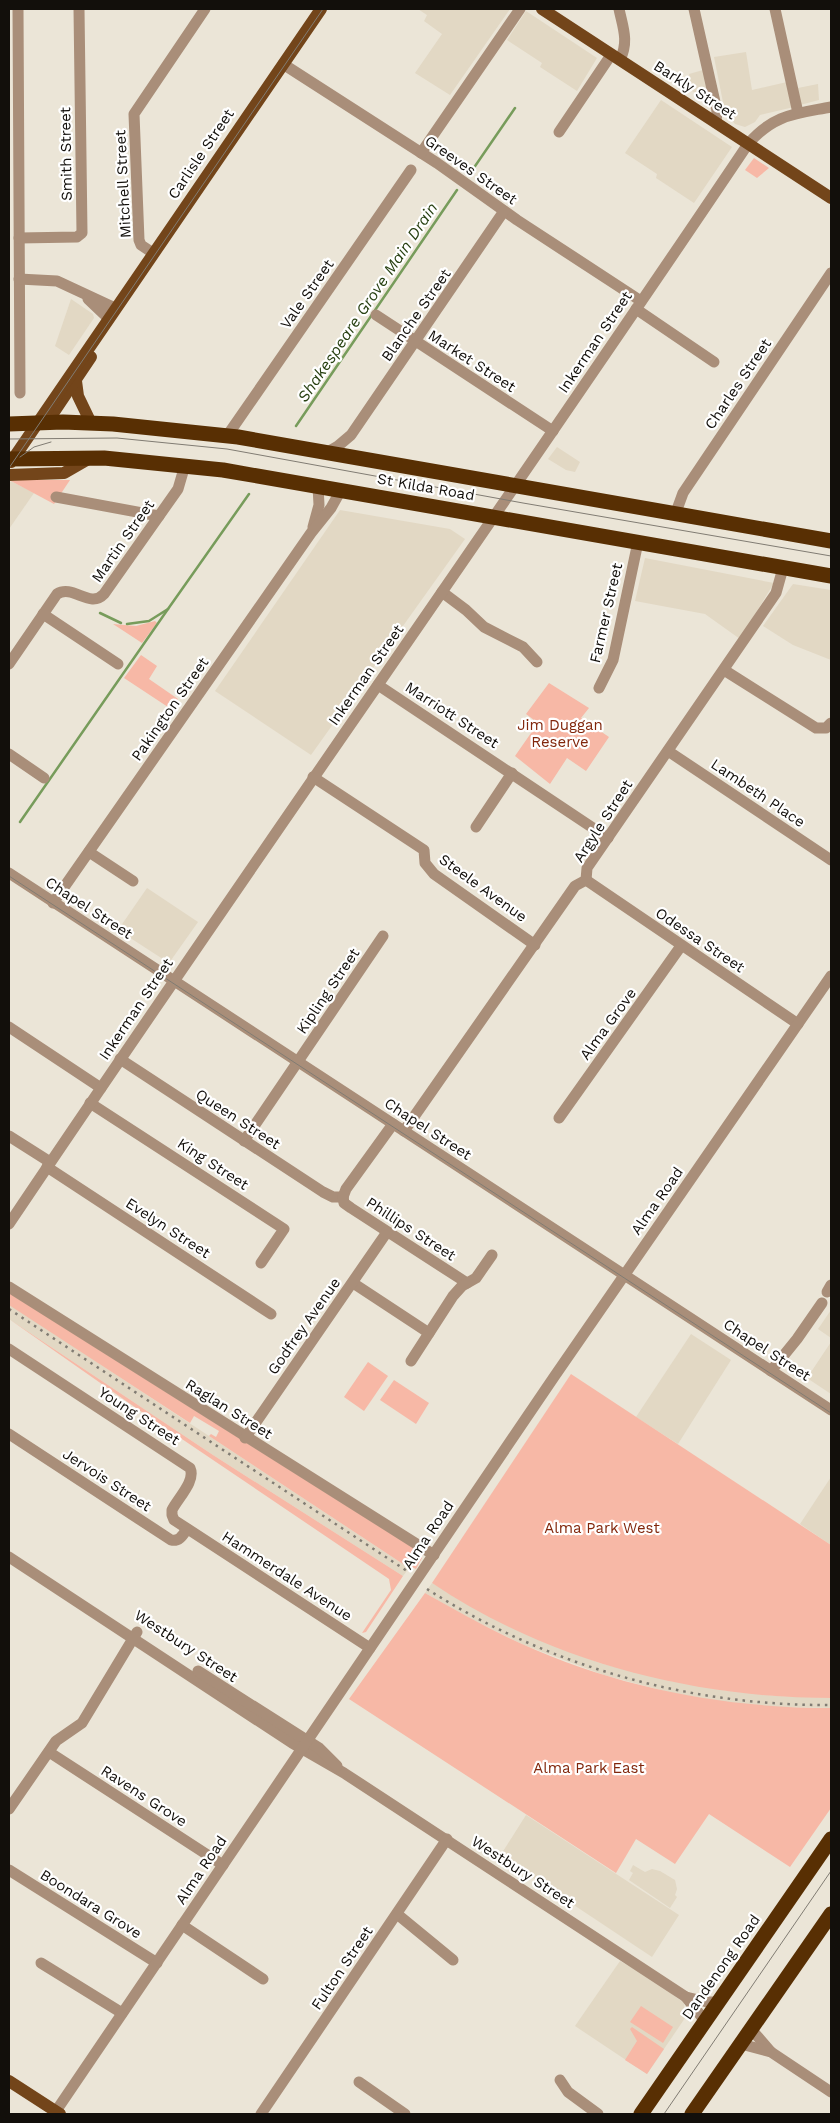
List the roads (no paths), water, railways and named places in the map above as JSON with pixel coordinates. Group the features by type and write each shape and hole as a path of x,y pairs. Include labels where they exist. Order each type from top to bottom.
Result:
{"highway":[{"name":"St Kilda Road","path":"9,424 91,423 186,430 831,541"},
{"name":"St Kilda Road","path":"10,463 90,458 185,465 318,486 831,576"},
{"name":"Dandenong Road","path":"641,2114 831,1839"},
{"path":"692,2114 831,1914"}],"main road":[{"name":"Carlisle Street","path":"41,423 112,313 321,9"},
{"name":"Barkly Street","path":"542,9 831,198"},
{"name":"Carlisle Street","path":"10,463 76,381 94,352 112,313"},
{"path":"76,381 78,396 91,423"},
{"path":"9,2081 57,2113"}],"street":[{"path":"18,9 14,100 19,279 14,307 20,393"},
{"name":"Smith Street","path":"19,238 77,237 82,233 79,9"},
{"name":"Mitchell Street","path":"153,253 141,245 139,240 134,114 205,9"},
{"path":"421,153 520,9"},
{"path":"559,132 616,57 625,49 626,38 619,9"},
{"path":"694,9 717,111 716,123"},
{"path":"775,9 798,114"},
{"name":"Greeves Street","path":"283,64 421,153 504,211 607,278 714,362"},
{"name":"Inkerman Street","path":"9,1224 173,980 494,517 748,144 774,120 831,107"},
{"name":"Vale Street","path":"228,436 411,170"},
{"name":"Blanche Street","path":"326,453 344,442 351,434 504,211"},
{"name":"Charles Street","path":"674,515 680,499 695,475 831,272"},
{"path":"19,279 50,279 63,283 112,313"},
{"name":"Market Street","path":"376,315 553,431"},
{"path":"351,434 350,446 355,458"},
{"name":"Martin Street","path":"43,614 54,598 65,591 88,598 101,598 180,485 185,465"},
{"name":"Pakington Street","path":"311,533 319,505 318,486"},
{"name":"Pakington Street","path":"54,903 311,533 331,508 341,490"},
{"path":"56,497 159,516"},
{"name":"Farmer Street","path":"599,688 613,660 638,542"},
{"name":"Argyle Street","path":"404,1131 575,886 586,880 587,868 776,593 783,568"},
{"path":"442,592 466,610 484,628 524,647 537,662"},
{"path":"9,664 43,614 118,664"},
{"path":"724,670 816,728 826,728 831,723"},
{"name":"Marriott Street","path":"378,684 608,838"},
{"name":"Lambeth Place","path":"668,751 831,860"},
{"path":"9,754 44,778"},
{"path":"476,827 512,773"},
{"name":"Steele Avenue","path":"313,777 424,850 425,863 434,874 535,945"},
{"path":"89,852 132,881"},
{"name":"Chapel Street","path":"9,873 831,1410"},
{"name":"Odessa Street","path":"586,880 798,1024"},
{"name":"Kipling Street","path":"244,1141 383,936"},
{"name":"Alma Grove","path":"559,1118 681,946"},
{"name":"Alma Road","path":"57,2113 122,2013 624,1274 831,976"},
{"path":"9,1027 101,1088"},
{"name":"Queen Street","path":"120,1059 324,1192 333,1197 343,1197"},
{"name":"King Street","path":"90,1103 284,1229 261,1263"},
{"path":"343,1197 346,1189 393,1124"},
{"name":"Evelyn Street","path":"9,1136 271,1314"},
{"name":"Phillips Street","path":"343,1197 346,1205 466,1283"},
{"name":"Godfrey Avenue","path":"245,1438 387,1232"},
{"path":"411,1361 454,1296 466,1283 476,1278 492,1255"},
{"path":"353,1283 429,1333"},
{"name":"Raglan Street","path":"9,1287 245,1438 434,1554"},
{"path":"774,1373 827,1293"},
{"name":"Young Street","path":"9,1348 190,1468 192,1476 173,1507 172,1513 174,1520 187,1529"},
{"name":"Jervois Street","path":"9,1434 171,1540 175,1541 180,1538 187,1529"},
{"name":"Hammerdale Avenue","path":"187,1529 370,1648"},
{"name":"Westbury Street","path":"9,1548 344,1773 686,1997 705,2021"},
{"name":"Westbury Street","path":"9,1556 135,1634"},
{"path":"9,1810 56,1741 82,1723 135,1634"},
{"name":"Ravens Grove","path":"48,1752 223,1865"},
{"name":"Fulton Street","path":"261,2114 447,1839"},
{"name":"Boondara Grove","path":"9,1870 156,1963"},
{"path":"397,1914 453,1960"},
{"path":"182,1925 263,1979"},
{"path":"41,1963 122,2013"},
{"name":"Westbury Street","path":"686,1997 707,2002 718,2002"},
{"path":"751,2029 771,2052 831,2092"},
{"path":"741,2044 771,2052"},
{"path":"560,2080 568,2092 598,2114"},
{"path":"359,2082 405,2114"}],"waterway":[{"name":"Shakespeare Grove Main Drain","path":"471,172 515,108"},
{"name":"Shakespeare Grove Main Drain","path":"296,426 457,190"},
{"name":"Shakespeare Grove Main Drain","path":"127,624 149,621 168,609 249,494"},
{"name":"Shakespeare Grove Main Drain","path":"20,822 168,609"},
{"path":"100,613 121,623"}],"tram line":[{"path":"9,468 323,9"},
{"path":"9,439 117,438 227,449 523,503 831,556"},
{"path":"20,457 34,447 51,442"},
{"path":"9,876 831,1413"},
{"path":"664,2114 831,1871"}],"railway":[{"path":"9,1309 407,1571"},
{"path":"427,1589 473,1616 521,1640 570,1660 621,1676 672,1689 725,1698 831,1705"}],"park label":[{"name":"Jim Duggan Reserve","path":"560,734"},
{"name":"Alma Park West","path":"602,1528"},
{"name":"Alma Park East","path":"589,1768"}]}
